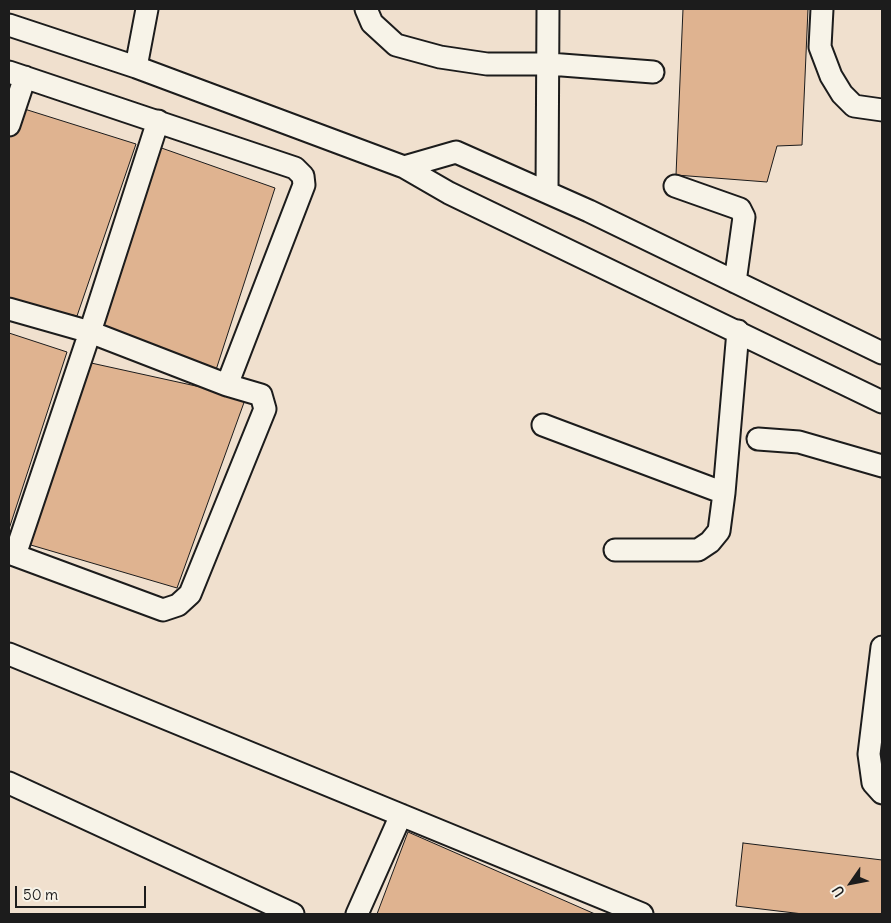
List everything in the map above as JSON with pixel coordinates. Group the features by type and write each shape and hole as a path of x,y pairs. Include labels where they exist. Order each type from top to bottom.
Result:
{"lane":[{"path":"366,9 372,23 396,45 440,57 487,64 548,64 652,72"},
{"path":"547,192 548,9"},
{"path":"822,9 820,47 831,76 842,94 854,106 882,110"},
{"path":"136,67 146,16"},
{"path":"9,25 136,67 404,167 449,193 882,402"},
{"path":"9,125 17,74 295,168 303,176 304,185 227,385"},
{"path":"9,309 90,332 227,385 261,394 265,409 190,594 178,605 163,610 12,554 90,332 158,121"},
{"path":"404,167 456,152 547,192 737,267 882,353"},
{"path":"675,186 740,209 744,217 737,267"},
{"path":"615,550 698,550 710,542 718,531 724,493 738,331"},
{"path":"543,425 724,493"},
{"path":"758,439 772,438 799,442 882,466"},
{"path":"882,647 879,707 869,754 873,783 882,793"},
{"path":"9,654 642,914"},
{"path":"9,783 293,914"},
{"path":"357,914 401,815"}],"shaded area":[{"path":"9,9 882,9 882,914 9,914"}],"building":[{"path":"683,9 808,9 802,145 777,146 767,182 676,175"},
{"path":"18,107 136,144 77,316 9,301 9,136"},
{"path":"153,145 275,188 215,373 94,322"},
{"path":"9,333 67,352 9,529"},
{"path":"82,361 246,397 177,588 24,543"},
{"path":"408,832 595,914 377,914"},
{"path":"743,843 882,860 882,914 803,914 736,906"}]}
